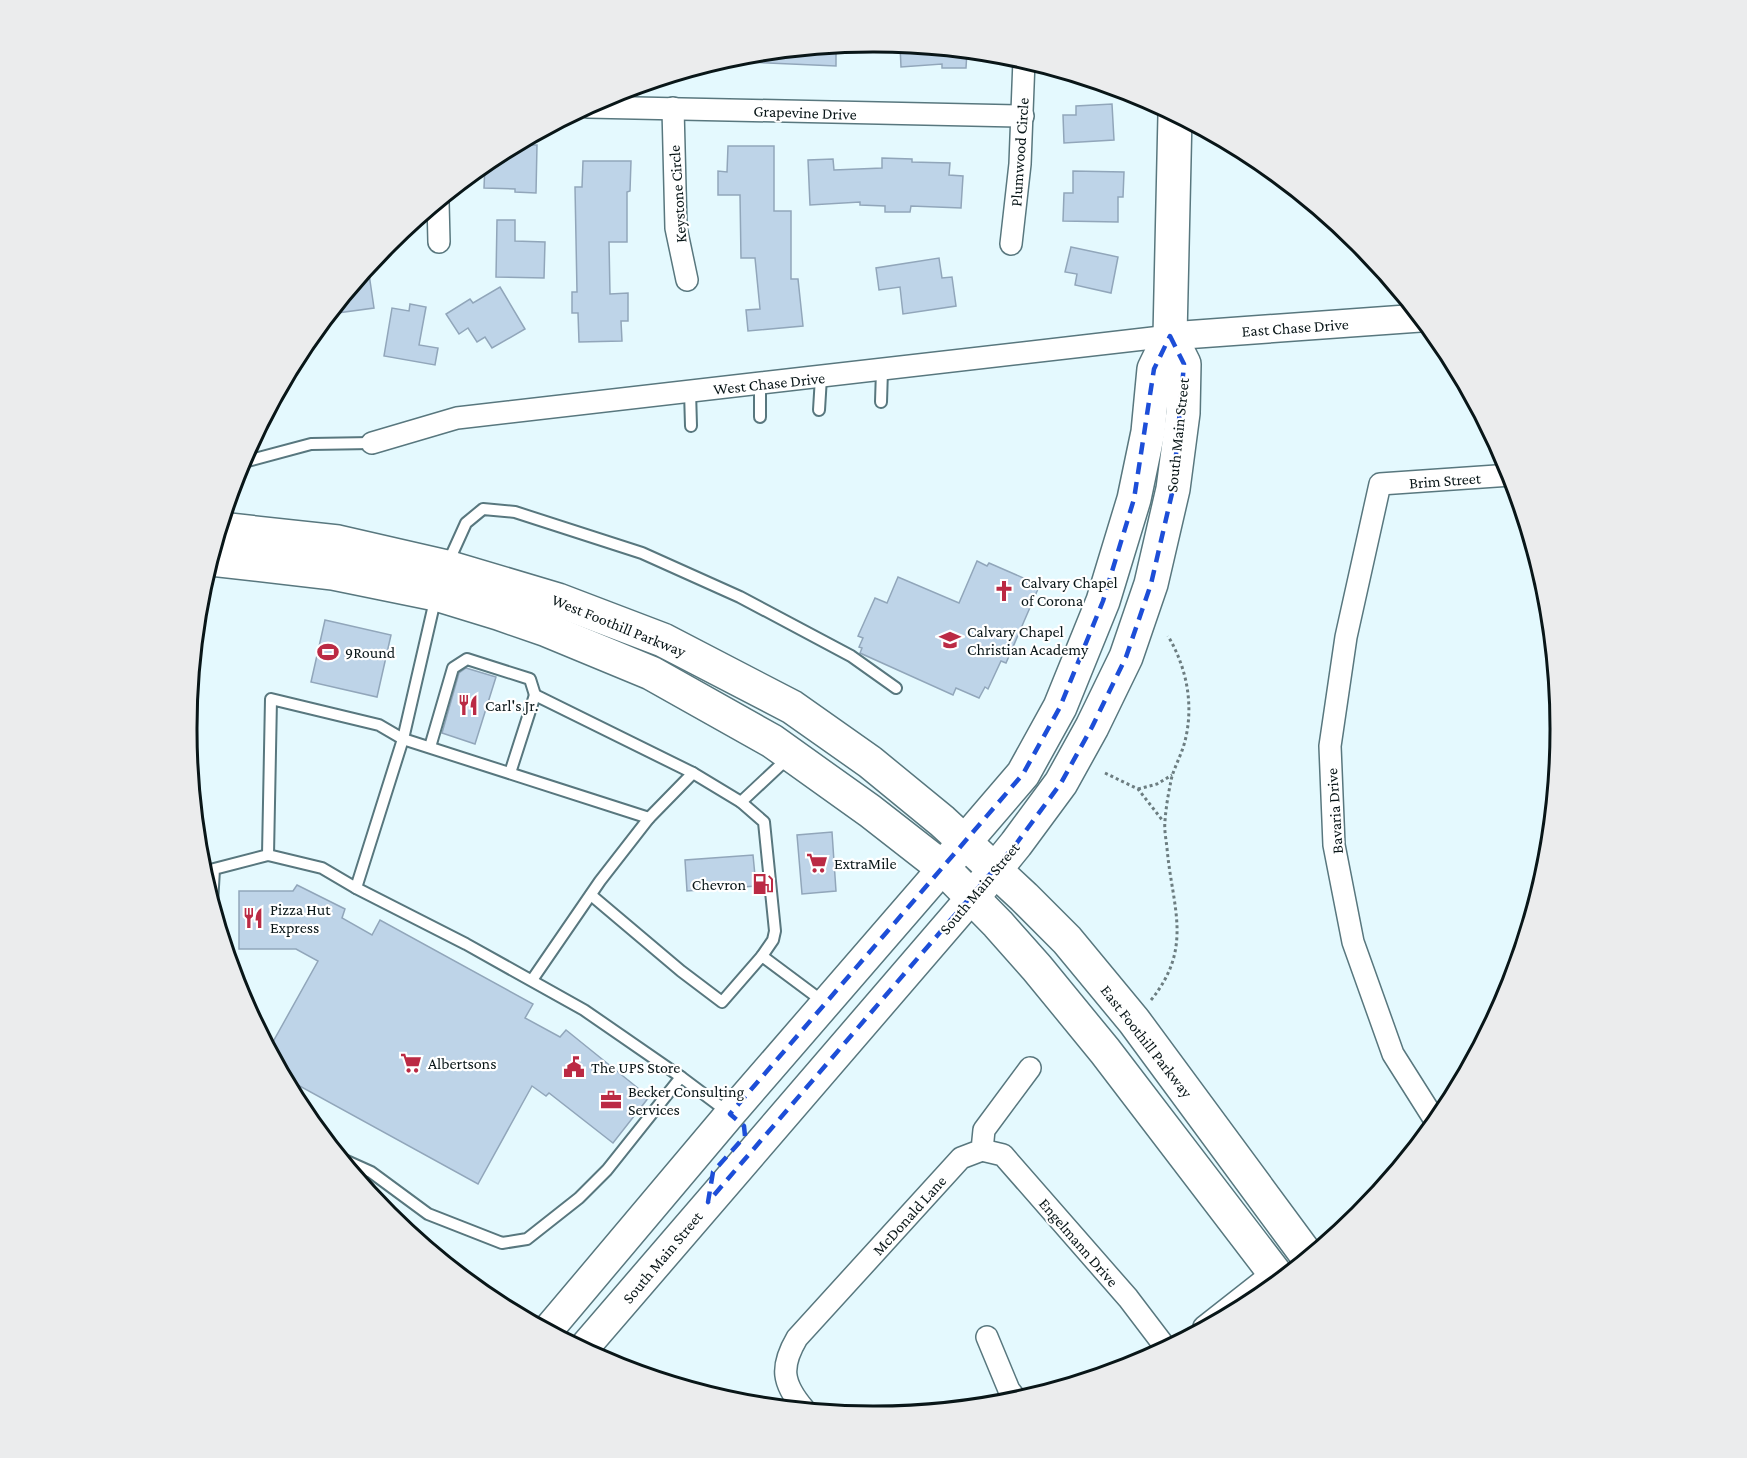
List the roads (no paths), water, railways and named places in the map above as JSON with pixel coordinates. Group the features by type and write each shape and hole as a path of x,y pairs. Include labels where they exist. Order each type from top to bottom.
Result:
{"main road":[{"name":"South Main Street","path":"553,1324 730,1114 1023,774 1060,707 1103,601 1134,498 1148,432 1154,369 1170,336 1175,123"},
{"name":"South Main Street","path":"589,1342 996,870 1061,783 1092,727 1126,657 1151,584 1173,489 1183,413 1184,364 1170,336"},
{"name":"West Foothill Parkway","path":"227,530 338,542 441,581 547,630 651,673 772,741 870,811 943,868"},
{"name":"West Foothill Parkway","path":"219,560 333,573 441,581 569,604 663,640 792,707 870,762 965,842"},
{"name":"East Foothill Parkway","path":"965,842 1067,940 1134,1021 1304,1251"},
{"path":"943,868 1037,968 1279,1270"},
{"path":"708,1202 708,1185 713,1172 745,1136 744,1126 730,1114"}],"street":[{"name":"Plumwood Circle","path":"1011,244 1020,164 1024,70"},
{"name":"Grapevine Drive","path":"608,107 1023,116"},
{"name":"Keystone Circle","path":"673,108 676,228 687,280"},
{"path":"438,211 439,242"},
{"name":"East Chase Drive","path":"1170,336 1411,319"},
{"name":"West Chase Drive","path":"372,443 457,418 1170,336"},
{"name":"Brim Street","path":"1380,484 1501,476"},
{"name":"Bavaria Drive","path":"1380,484 1346,637 1330,746 1334,845 1353,942 1393,1054 1430,1113"},
{"path":"982,1149 984,1130 1030,1068"},
{"name":"Engelmann Drive","path":"982,1149 1003,1155 1128,1298 1161,1341"},
{"name":"McDonald Lane","path":"798,1401 787,1385 784,1366 797,1338 961,1158 982,1149"},
{"path":"987,1337 1010,1392"}],"lane":[{"path":"881,402 882,370"},
{"path":"819,410 821,377"},
{"path":"760,384 760,417"},
{"path":"690,391 691,426"},
{"path":"253,460 311,444 372,443"},
{"path":"356,888 403,739 441,581 466,523 483,509 515,512 642,553 740,597 851,656 896,688"},
{"path":"430,747 453,668 467,659 530,680 535,695 510,773"},
{"path":"535,695 693,773 758,814 764,822 776,931 762,956 722,1002 591,895"},
{"path":"268,855 271,699 379,725 403,739 649,818"},
{"path":"741,802 790,756"},
{"path":"532,980 591,895 649,818 693,773"},
{"path":"214,876 214,869 268,855 322,867 356,888 532,980 584,1010 730,1114"},
{"path":"762,956 825,1003"},
{"path":"358,1166 371,1172 428,1214 502,1242 527,1239 579,1198 607,1170 681,1077"}],"place":[{"name":"Calvary Chapel of Corona","path":"1004,591"},
{"name":"Calvary Chapel Christian Academy","path":"950,640"},
{"name":"9Round","path":"328,652"},
{"name":"Carl's Jr.","path":"468,705"},
{"name":"ExtraMile","path":"817,863"},
{"name":"Chevron","path":"763,884"},
{"name":"Pizza Hut Express","path":"253,918"},
{"name":"Albertsons","path":"411,1063"},
{"name":"The UPS Store","path":"574,1067"},
{"name":"Becker Consulting Services","path":"611,1100"}]}
